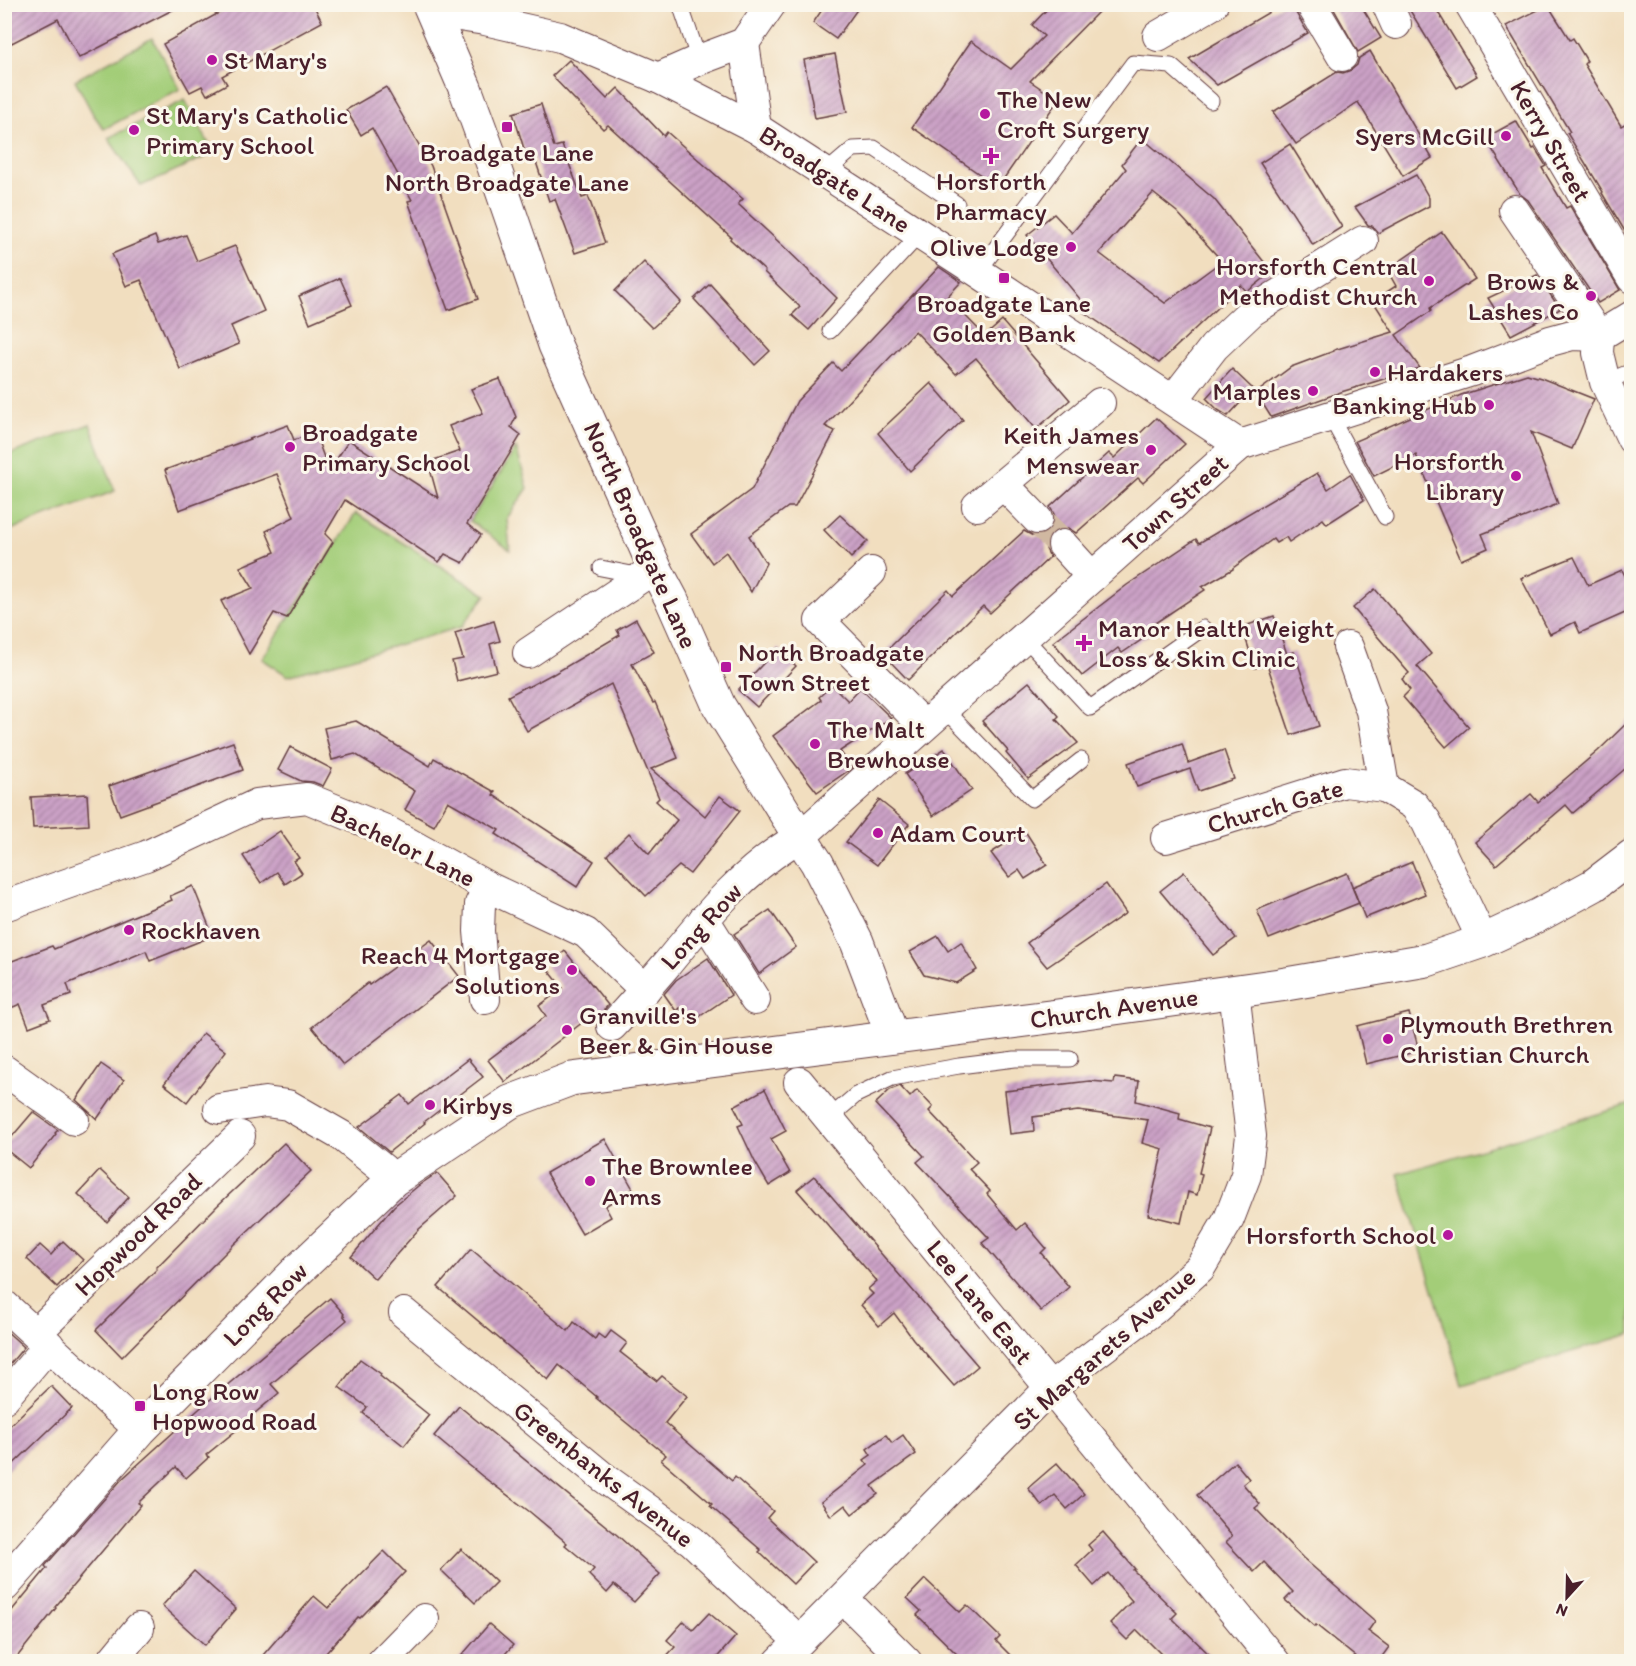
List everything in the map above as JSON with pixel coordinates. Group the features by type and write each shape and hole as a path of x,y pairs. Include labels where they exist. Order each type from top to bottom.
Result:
{"street":[{"path":"658,78 744,43 771,4"},
{"path":"1158,36 1213,4"},
{"path":"1311,4 1342,56"},
{"name":"Kerry Street","path":"1479,7 1632,278"},
{"name":"Broadgate Lane","path":"431,8 560,37 658,78 756,128 1240,445"},
{"name":"North Broadgate Lane","path":"431,8 491,157 555,345 649,572 672,600 719,706 817,863 857,942 893,1037"},
{"path":"744,43 756,128"},
{"path":"1514,210 1599,336 1598,353 1618,377 1632,439"},
{"path":"1173,400 1214,347 1252,311 1363,241"},
{"path":"1599,336 1632,316"},
{"name":"Town Street","path":"800,837 1240,445 1472,371 1550,341 1572,335 1599,336"},
{"path":"977,506 1100,403"},
{"path":"1003,484 1037,519"},
{"path":"1063,545 1092,577"},
{"path":"528,653 649,572"},
{"path":"871,572 820,621 934,717"},
{"path":"1348,647 1371,711 1384,787"},
{"name":"Church Gate","path":"1166,838 1345,782 1384,787 1414,805 1426,821 1483,941"},
{"name":"Bachelor Lane","path":"4,906 146,856 257,804 307,798 383,829 488,887 586,933 645,990"},
{"name":"Long Row","path":"612,1026 704,919 747,874 782,847 800,837"},
{"name":"Church Avenue","path":"571,1079 1280,985 1427,960 1483,941 1539,915 1594,885 1632,856"},
{"path":"485,999 479,931 480,904 488,887"},
{"path":"704,919 755,1000"},
{"name":"St Margarets Avenue","path":"789,1651 1050,1388 1153,1310 1200,1268 1229,1219 1246,1174 1251,1136 1236,991"},
{"path":"4,1070 74,1120"},
{"name":"Long Row","path":"4,1585 140,1430 295,1273 393,1180 510,1102 571,1079"},
{"name":"Lee Lane East","path":"799,1082 1275,1662"},
{"path":"219,1108 265,1102 288,1105 342,1136 383,1168 393,1180"},
{"name":"Hopwood Road","path":"4,1398 43,1339 240,1136"},
{"path":"4,1305 140,1430"},
{"name":"Greenbanks Avenue","path":"404,1313 603,1477 692,1541 789,1651"},
{"path":"843,1598 907,1662"},
{"path":"382,1662 424,1619"},
{"path":"111,1662 139,1629"}],"lane":[{"path":"680,4 699,60"},
{"path":"978,272 1133,63 1170,66 1211,101"},
{"path":"825,173 853,149 874,148 957,204"},
{"path":"830,331 920,234"},
{"path":"1330,416 1385,517"},
{"path":"601,568 649,572"},
{"path":"1024,637 1090,708 1203,628"},
{"path":"934,717 1032,799 1081,760"},
{"path":"829,1118 856,1095 892,1077 1015,1059 1070,1059"}],"green space":[{"path":"152,38 180,89 104,129 93,114 75,80"},
{"path":"185,100 214,153 141,186 108,138"},
{"path":"90,424 115,491 5,532 5,456"},
{"path":"516,448 528,488 507,518 510,550 470,521"},
{"path":"356,513 486,595 461,627 288,676 262,659"},
{"path":"1631,1104 1631,1334 1462,1385 1398,1174"}],"building":[{"path":"4,4 184,4 79,58 58,19 4,47"},
{"name":"St Mary's","path":"235,4 313,4 322,22 222,76 227,84 207,95 202,86 190,92 163,44"},
{"path":"826,4 861,4 836,39 813,23"},
{"name":"The New Croft Surgery","path":"1052,4 1106,4 1030,81 1058,100 998,187 912,127 971,41 1011,69 1044,36 1032,25"},
{"path":"1283,4 1294,4 1296,13 1308,33 1217,85 1189,59"},
{"path":"1331,4 1360,4 1381,38 1358,52"},
{"path":"1406,4 1433,4 1477,76 1457,88"},
{"path":"1548,5 1570,40 1573,38 1587,61 1584,64 1621,126 1632,120 1632,243 1567,133 1570,132 1506,26"},
{"path":"1370,51 1432,158 1403,176 1358,102 1296,144 1273,112 1337,72 1343,73 1351,70 1357,65 1359,58"},
{"path":"835,54 847,112 815,118 804,60"},
{"path":"569,60 607,99 618,88 664,136 667,132 743,199 738,204 837,298 809,330 792,315 800,307 730,239 731,237 608,125 603,129 552,76"},
{"path":"386,87 431,166 478,299 448,310 408,201 412,200 372,128 361,135 346,110"},
{"path":"541,104 554,147 562,145 582,198 588,196 605,243 575,253 555,199 549,201 532,150 525,152 513,113"},
{"path":"1516,121 1546,166 1542,168 1566,208 1570,206 1620,290 1598,303 1528,200 1520,194 1485,138"},
{"name":"Olive Lodge","path":"1142,138 1214,199 1272,272 1247,292 1241,285 1159,363 1082,311 1085,305 1027,235 1054,214 1072,233 1126,169 1122,164","holes":["1153,193 1177,212 1222,261 1165,303 1099,253"]},
{"path":"1290,144 1342,227 1313,245 1260,163"},
{"path":"1416,175 1429,198 1429,206 1378,233 1368,225 1355,207"},
{"path":"1442,232 1475,279 1430,308 1431,311 1396,335 1420,368 1341,392 1271,417 1256,393 1291,367 1334,350 1393,332 1373,301 1396,286 1387,270"},
{"path":"186,235 197,261 235,246 264,311 231,326 239,344 180,369 141,280 126,286 112,254 155,236 158,244"},
{"path":"644,262 681,302 652,328 615,291"},
{"path":"939,267 961,282 947,297 985,336 1002,321 1070,400 1036,429 976,358 956,374 915,331 825,426 835,431 795,507 788,507 749,536 766,563 751,592 726,552 712,563 691,534 752,489 797,401 833,363 841,371"},
{"path":"1537,275 1560,309 1511,335 1488,298"},
{"path":"340,278 352,305 310,323 299,296"},
{"path":"710,284 770,351 755,365 694,299"},
{"path":"1232,369 1253,389 1228,416 1206,398"},
{"path":"1527,374 1594,399 1572,449 1531,432 1558,504 1482,534 1488,548 1461,560 1416,455 1374,476 1355,441 1461,395"},
{"path":"500,379 516,417 511,427 521,435 467,524 481,535 463,563 445,554 439,562 345,500 325,534 333,542 287,618 274,613 249,654 221,601 253,588 240,567 275,552 266,531 294,517 277,474 179,510 165,470 288,425 294,440 315,433 329,471 349,440 438,498 428,462 460,451 449,426 483,413 471,389"},
{"path":"931,383 963,420 910,471 878,433"},
{"path":"1156,418 1185,444 1143,483 1138,478 1076,533 1068,528 1059,528 1052,532 1046,540 1046,549 1050,557 990,613 983,606 908,680 883,654 948,590 953,596 1024,531 1033,536 1041,536 1049,532 1054,523 1054,514 1050,507 1109,453 1114,458"},
{"path":"1317,473 1328,489 1350,474 1364,500 1327,524 1323,519 1289,542 1286,537 1276,543 1273,539 1233,569 1202,587 1205,590 1155,623 1159,628 1122,653 1118,648 1082,676 1053,642 1127,585 1196,539 1199,543"},
{"path":"840,515 868,541 851,558 824,530"},
{"path":"1574,557 1588,585 1622,570 1632,589 1632,610 1580,633 1575,622 1550,634 1521,578"},
{"path":"1375,589 1431,654 1417,666 1469,727 1446,747 1403,697 1410,690 1402,679 1409,673 1353,608"},
{"path":"1274,616 1287,654 1294,652 1319,726 1291,735 1267,664 1255,668 1242,627"},
{"path":"636,619 654,652 632,664 653,703 655,702 678,758 651,769 705,816 720,796 740,811 690,874 679,866 646,896 607,855 629,833 649,854 677,820 656,801 659,798 611,684 527,731 508,696 552,675 620,635 617,630"},
{"path":"494,621 500,641 490,644 497,671 457,681 452,661 463,659 455,633"},
{"path":"778,648 796,666 757,707 738,690"},
{"path":"1029,682 1059,716 1056,719 1078,743 1028,779 982,721"},
{"name":"The Malt Brewhouse","path":"832,685 848,701 860,688 891,718 840,751 852,768 817,792 773,736 821,700 819,697"},
{"path":"1632,718 1632,763 1573,813 1566,805 1496,865 1475,842 1531,794 1538,802 1598,751"},
{"path":"356,721 430,766 434,758 495,792 493,795 594,861 577,887 496,834 499,830 448,801 434,826 405,810 415,791 355,754 332,760 324,728"},
{"path":"233,742 243,770 120,815 109,786"},
{"path":"1182,744 1188,763 1224,750 1234,779 1198,791 1190,769 1137,787 1128,763"},
{"path":"290,747 332,769 323,786 301,781 278,770"},
{"path":"944,749 972,790 933,816 905,774"},
{"path":"87,794 89,825 33,828 31,797"},
{"name":"Adam Court","path":"879,800 909,824 877,865 846,842"},
{"path":"280,831 299,858 294,861 302,873 285,884 277,872 261,883 243,856"},
{"path":"1025,831 1047,865 1025,879 1019,870 1009,877 991,853"},
{"path":"1412,862 1425,894 1365,918 1352,887"},
{"path":"1184,872 1236,938 1213,955 1160,891"},
{"path":"1347,873 1359,903 1269,939 1257,910"},
{"path":"1106,884 1126,913 1047,967 1027,943"},
{"path":"193,886 213,936 150,961 146,951 67,984 71,995 44,1005 50,1019 29,1027 20,1004 4,1011 4,964 52,946 54,949 172,900 170,896"},
{"path":"770,910 796,947 759,974 734,934"},
{"path":"938,936 948,951 961,942 977,970 956,983 924,975 910,952"},
{"path":"431,940 459,976 343,1065 312,1027 368,983 369,985"},
{"path":"565,951 608,1005 591,1024 587,1019 505,1082 488,1060 546,1016 539,1006 563,988 546,967"},
{"path":"708,958 731,995 690,1023 679,1008 676,1011 664,994 676,980"},
{"name":"Plymouth Brethren Christian Church","path":"1409,1013 1419,1051 1366,1064 1357,1026"},
{"path":"203,1033 226,1051 187,1102 164,1084"},
{"path":"468,1059 483,1077 389,1152 359,1127 402,1095 409,1104"},
{"path":"101,1064 124,1080 97,1119 76,1100"},
{"path":"1115,1078 1139,1081 1136,1101 1180,1113 1179,1119 1210,1128 1199,1173 1202,1174 1197,1195 1188,1192 1181,1223 1148,1215 1163,1149 1142,1143 1148,1120 1078,1111 1033,1117 1034,1131 1010,1134 1005,1091 1090,1081 1114,1083"},
{"path":"900,1086 910,1097 917,1090 933,1107 929,1111 977,1162 969,1169 990,1191 987,1194 1017,1230 1025,1223 1046,1248 1041,1253 1069,1287 1041,1311 982,1243 989,1238 917,1162 924,1156 875,1104 890,1090"},
{"path":"765,1089 786,1131 771,1139 790,1173 769,1186 738,1126 743,1124 734,1106"},
{"path":"33,1112 58,1130 29,1168 4,1146"},
{"name":"The Brownlee Arms","path":"605,1139 633,1189 605,1206 611,1217 582,1234 546,1173"},
{"path":"284,1143 311,1171 232,1246 122,1357 96,1330 217,1206"},
{"path":"100,1170 129,1197 107,1222 78,1194"},
{"path":"437,1173 457,1196 418,1230 375,1279 351,1257 394,1206"},
{"path":"814,1176 978,1366 954,1386 913,1339 894,1313 879,1326 861,1305 873,1294 868,1289 877,1281 797,1190"},
{"path":"63,1241 83,1260 57,1287 27,1259 40,1245 51,1255"},
{"path":"471,1249 568,1331 574,1322 595,1339 598,1334 605,1339 611,1331 627,1343 620,1352 657,1381 662,1376 687,1396 665,1423 732,1481 735,1477 773,1511 767,1518 814,1562 793,1584 759,1552 761,1550 661,1460 666,1455 559,1365 548,1380 438,1287"},
{"path":"330,1298 347,1320 271,1384 279,1393 206,1455 209,1457 186,1478 176,1467 138,1503 141,1505 55,1607 13,1662 4,1662 4,1620 47,1568 45,1566 122,1479 198,1410"},
{"path":"4,1329 24,1347 4,1371"},
{"path":"360,1359 429,1415 404,1446 363,1413 367,1407 339,1387"},
{"path":"51,1386 72,1408 4,1473 4,1431"},
{"path":"459,1406 617,1535 660,1574 634,1602 614,1585 607,1593 589,1575 594,1569 565,1545 567,1543 434,1436"},
{"path":"886,1435 892,1443 903,1435 916,1454 872,1486 878,1494 852,1514 845,1505 831,1516 821,1502 868,1465 864,1460 871,1455 867,1449"},
{"path":"1235,1462 1249,1479 1243,1484 1260,1504 1255,1508 1303,1558 1375,1621 1368,1631 1389,1647 1378,1662 1362,1662 1316,1625 1315,1627 1285,1600 1293,1592 1264,1562 1254,1572 1226,1542 1232,1536 1197,1495"},
{"path":"1057,1463 1084,1494 1067,1509 1055,1495 1042,1506 1028,1488"},
{"path":"1103,1532 1135,1569 1133,1570 1177,1613 1172,1618 1217,1662 1169,1662 1137,1630 1127,1640 1110,1623 1132,1601 1108,1573 1094,1586 1076,1565 1092,1550 1088,1545"},
{"path":"461,1549 496,1582 475,1603 441,1570"},
{"path":"384,1551 405,1572 360,1618 358,1617 318,1662 257,1662 314,1596 328,1608"},
{"path":"194,1571 236,1609 205,1645 162,1606"},
{"path":"925,1579 960,1612 967,1605 1000,1637 996,1641 1017,1662 965,1662 917,1615 921,1611 907,1598"},
{"path":"709,1613 736,1636 713,1662 661,1662 675,1647 667,1640 684,1621 693,1630"},
{"path":"489,1624 513,1645 498,1662 456,1662"}],"tunnel":[{"path":"1037,519 1063,545"}],"place":[{"name":"St Mary's","path":"212,60"},
{"name":"The New Croft Surgery","path":"985,114"},
{"name":"Broadgate Lane North Broadgate Lane","path":"507,127"},
{"name":"St Mary's Catholic Primary School","path":"134,130"},
{"name":"Syers McGill","path":"1506,136"},
{"name":"Horsforth Pharmacy","path":"991,156"},
{"name":"Olive Lodge","path":"1071,247"},
{"name":"Broadgate Lane Golden Bank","path":"1004,278"},
{"name":"Horsforth Central Methodist Church","path":"1429,281"},
{"name":"Brows & Lashes Co","path":"1591,296"},
{"name":"Hardakers","path":"1375,372"},
{"name":"Marples","path":"1313,391"},
{"name":"Banking Hub","path":"1489,405"},
{"name":"Broadgate Primary School","path":"290,447"},
{"name":"Keith James Menswear","path":"1151,450"},
{"name":"Horsforth Library","path":"1516,476"},
{"name":"Manor Health Weight Loss & Skin Clinic","path":"1084,643"},
{"name":"North Broadgate Town Street","path":"726,667"},
{"name":"The Malt Brewhouse","path":"815,744"},
{"name":"Adam Court","path":"878,833"},
{"name":"Rockhaven","path":"129,930"},
{"name":"Reach 4 Mortgage Solutions","path":"572,970"},
{"name":"Granville's Beer & Gin House","path":"567,1030"},
{"name":"Plymouth Brethren Christian Church","path":"1388,1039"},
{"name":"Kirbys","path":"430,1105"},
{"name":"The Brownlee Arms","path":"590,1181"},
{"name":"Horsforth School","path":"1448,1235"},
{"name":"Long Row Hopwood Road","path":"140,1406"}]}
